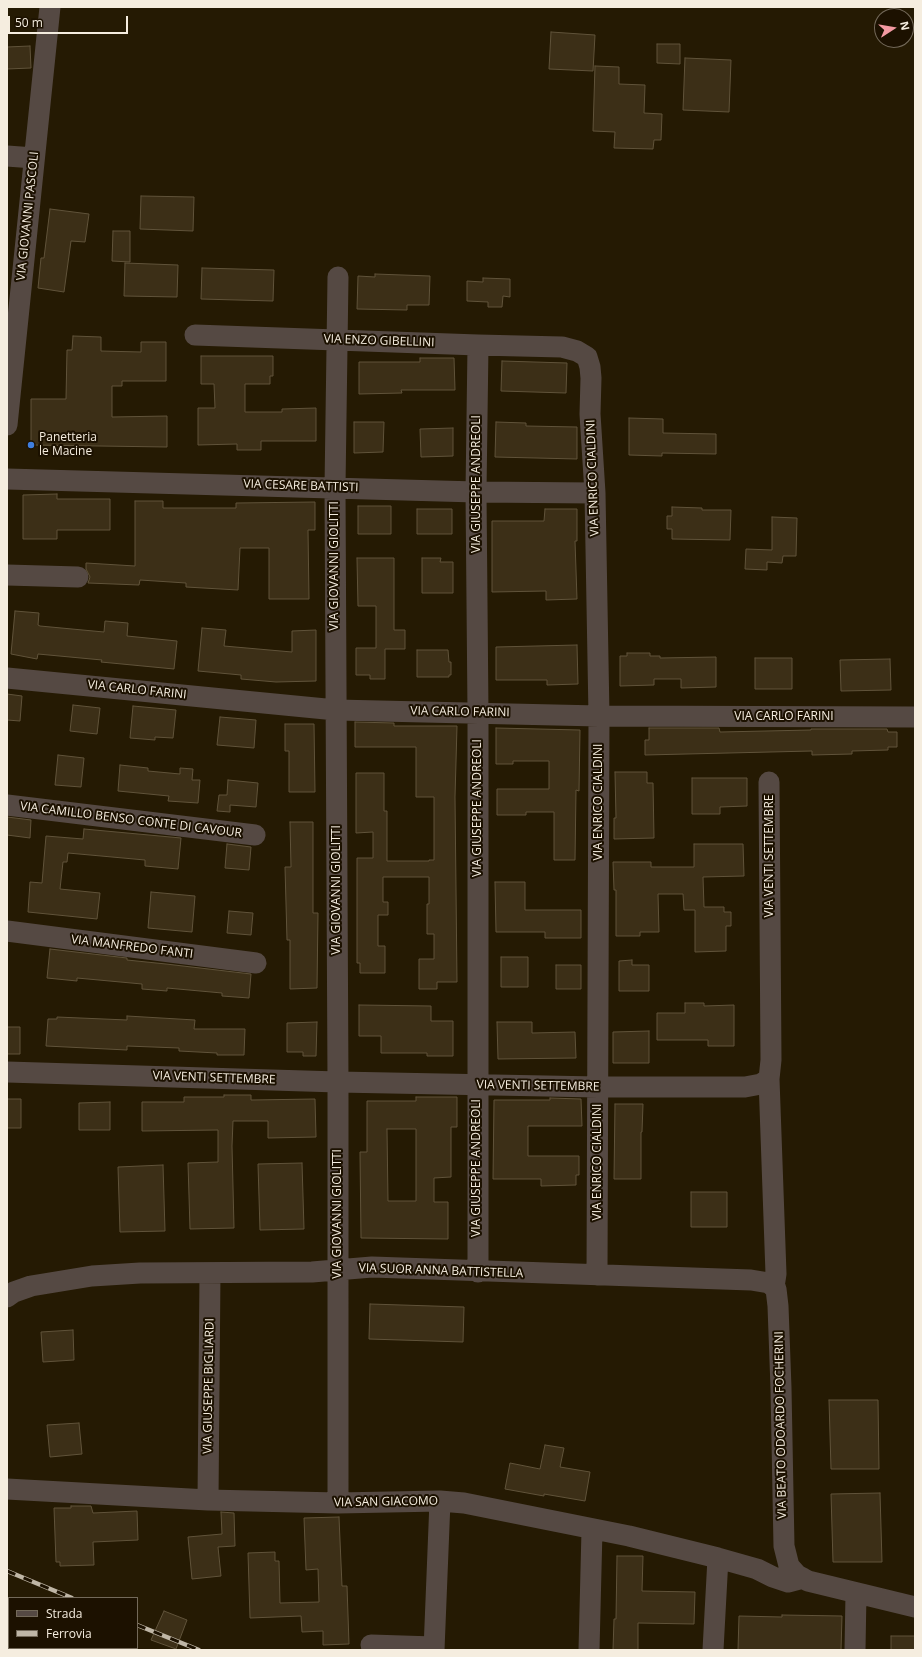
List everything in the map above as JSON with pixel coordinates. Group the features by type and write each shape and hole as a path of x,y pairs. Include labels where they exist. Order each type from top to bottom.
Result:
{"street":[{"name":"VIA GIOVANNI PASCOLI","path":"7,425 10,371 50,7"},
{"path":"7,156 34,158"},
{"name":"VIA GIOVANNI GIOLITTI","path":"338,277 335,487 338,1082 338,1503"},
{"name":"VIA ENZO GIBELLINI","path":"195,335 562,347"},
{"name":"VIA GIUSEPPE ANDREOLI","path":"478,345 476,492 478,713 478,1272"},
{"name":"VIA ENRICO CIALDINI","path":"562,347 577,351 587,357 591,378 590,414 595,493 599,716 597,1275"},
{"name":"VIA CESARE BATTISTI","path":"7,479 476,492 595,493"},
{"path":"7,575 78,577"},
{"name":"VIA CARLO FARINI","path":"7,678 336,710 599,716 915,717"},
{"name":"VIA VENTI SETTEMBRE","path":"7,1072 338,1082 598,1087 745,1087 761,1084 769,1079 771,1060 769,782"},
{"name":"VIA CAMILLO BENSO CONTE DI CAVOUR","path":"7,805 255,835"},
{"name":"VIA MANFREDO FANTI","path":"7,931 256,962"},
{"name":"VIA BEATO ODOARDO FOCHERINI","path":"769,1079 776,1274 775,1288 781,1388 784,1546 787,1560"},
{"name":"VIA SUOR ANNA BATTISTELLA","path":"31,1286 92,1276 134,1273 312,1272 372,1267 478,1272 764,1281 775,1288"},
{"name":"VIA GIUSEPPE BIGLIARDI","path":"208,1500 210,1273"},
{"path":"7,1281 31,1286"},
{"path":"7,1297 31,1286"},
{"name":"VIA SAN GIACOMO","path":"7,1489 208,1500 338,1503 440,1501 464,1503 592,1530 629,1536 757,1569 788,1582 803,1578"},
{"path":"371,1645 434,1648 440,1501"},
{"path":"589,1650 592,1530"},
{"path":"713,1650 718,1558"},
{"path":"757,1569 766,1568 787,1560"},
{"name":"VIA SAN GIACOMO","path":"787,1560 789,1566 808,1581 915,1607"},
{"path":"855,1650 856,1593"}],"building":[{"path":"551,32 595,35 593,71 549,69"},
{"path":"657,44 680,44 680,64 657,63"},
{"path":"30,46 31,68 7,69 7,47"},
{"path":"685,58 731,60 729,112 683,110"},
{"path":"595,66 619,67 619,84 645,85 644,113 662,114 661,140 654,140 653,149 614,148 615,132 593,131"},
{"path":"141,196 194,197 193,231 140,229"},
{"path":"50,209 89,214 85,242 71,241 64,292 38,288 41,258 44,258"},
{"path":"113,231 130,231 130,262 112,261"},
{"path":"125,263 178,265 177,297 124,296"},
{"path":"202,268 274,270 273,301 201,299"},
{"path":"375,274 430,276 429,305 407,305 407,310 357,309 358,276 375,277"},
{"path":"483,278 510,279 510,297 503,296 502,307 488,307 488,302 467,301 467,281 483,282"},
{"path":"73,336 101,337 101,351 141,352 141,342 166,342 166,381 122,381 122,386 112,386 112,417 167,416 167,447 31,445 31,399 66,399 67,350 72,350"},
{"path":"201,356 273,356 273,376 270,376 270,384 245,384 245,412 282,412 282,409 316,408 316,441 261,441 261,450 237,450 237,444 198,445 198,408 215,408 214,384 201,384"},
{"path":"420,358 454,358 455,390 401,390 402,393 359,394 359,362 420,362"},
{"path":"502,361 567,363 566,393 501,391"},
{"path":"629,418 663,419 663,433 716,434 716,454 662,453 662,456 629,455"},
{"path":"354,422 384,422 383,452 354,453"},
{"path":"496,422 526,423 526,426 577,427 577,459 495,457"},
{"path":"453,428 453,456 421,457 420,429"},
{"path":"57,494 57,499 110,499 110,530 57,530 57,539 23,539 23,495"},
{"path":"135,501 163,501 163,508 236,508 236,503 315,502 315,530 308,530 309,599 269,599 269,548 240,548 238,590 186,587 186,583 140,580 139,585 88,583 90,577 86,569 86,563 135,566"},
{"path":"358,506 391,506 391,534 358,534"},
{"path":"672,507 702,508 702,510 731,510 730,540 672,539 672,529 667,529 667,516 672,516"},
{"path":"417,509 452,509 452,534 417,534"},
{"path":"545,509 577,509 577,541 575,541 577,599 546,600 546,591 492,592 492,521 544,521"},
{"path":"772,517 797,518 796,556 783,556 782,563 767,562 767,570 745,569 746,549 772,550"},
{"path":"357,558 394,558 394,630 405,630 405,649 385,649 385,679 370,679 370,675 356,675 356,648 376,648 376,606 358,606"},
{"path":"422,558 441,558 440,562 453,562 453,593 422,593"},
{"path":"15,611 39,613 38,625 40,626 104,632 105,621 128,623 127,636 177,641 174,669 38,654 37,659 11,654"},
{"path":"202,628 226,630 224,646 292,652 292,631 316,630 316,681 276,682 241,679 241,675 198,671"},
{"path":"577,645 578,684 547,685 547,680 496,680 496,647"},
{"path":"417,650 448,650 449,662 451,662 451,675 449,675 449,677 417,677"},
{"path":"627,653 650,653 650,656 660,656 660,658 716,657 716,687 681,688 681,679 654,679 654,685 620,686 620,656 627,656"},
{"path":"755,658 792,658 792,689 755,689"},
{"path":"890,659 891,690 841,691 840,660"},
{"path":"7,694 22,696 20,721 7,720"},
{"path":"73,705 100,708 97,734 70,731"},
{"path":"133,706 176,710 173,738 155,737 155,740 130,738"},
{"path":"220,717 256,720 254,748 217,745"},
{"path":"355,722 394,723 394,726 457,726 455,797 457,982 437,982 437,989 419,989 419,959 434,959 434,934 427,934 429,877 383,877 383,902 388,902 388,915 378,915 378,946 385,946 385,973 360,973 360,963 357,963 357,858 373,858 373,832 356,833 356,773 384,773 384,811 387,811 387,861 434,860 434,797 416,797 416,747 355,747"},
{"path":"285,724 314,724 315,792 289,792 289,751 285,751"},
{"path":"496,728 580,730 579,791 576,790 575,860 554,860 554,812 526,812 526,815 497,815 497,789 549,789 549,761 513,761 513,764 496,764"},
{"path":"649,728 719,728 720,732 811,729 887,729 888,732 897,732 897,747 888,747 888,750 852,751 852,754 812,755 812,751 645,755 645,740 649,740"},
{"path":"58,755 84,758 81,787 55,785"},
{"path":"120,765 148,768 148,771 180,774 180,768 193,769 192,780 200,780 198,803 168,801 169,796 118,791"},
{"path":"615,772 647,772 647,783 653,783 654,838 614,839 614,818 616,818"},
{"path":"692,778 747,778 747,806 720,807 720,814 692,814"},
{"path":"228,780 258,783 256,807 230,805 230,812 217,811 219,795 227,795"},
{"path":"7,817 31,820 30,838 7,835"},
{"path":"290,822 313,822 313,913 318,913 317,988 290,989 290,940 287,940 285,867 291,867"},
{"path":"84,829 181,838 178,869 145,866 145,860 68,853 67,862 63,862 60,889 100,893 97,919 28,912 30,882 42,883 46,836 83,839"},
{"path":"227,844 251,847 249,870 225,868"},
{"path":"694,844 743,844 744,876 703,877 704,907 724,907 724,912 731,912 731,926 726,926 726,951 695,952 695,910 684,910 683,894 658,894 659,932 640,932 640,936 616,936 616,890 614,890 613,862 651,862 651,867 694,867"},
{"path":"495,882 525,882 525,910 581,910 581,938 545,938 545,932 496,932"},
{"path":"151,892 195,896 192,932 148,928"},
{"path":"229,911 253,913 251,935 227,933"},
{"path":"50,949 127,958 127,960 251,974 249,998 222,996 222,993 167,988 167,991 142,989 142,984 77,978 77,981 47,978"},
{"path":"501,957 528,957 528,987 501,987"},
{"path":"632,960 632,965 649,965 649,991 619,991 619,961"},
{"path":"556,965 581,965 581,989 556,989"},
{"path":"685,1003 704,1003 704,1006 734,1005 734,1046 708,1046 708,1040 657,1040 657,1013 685,1013"},
{"path":"359,1005 431,1006 431,1021 453,1021 453,1056 427,1056 427,1053 381,1053 381,1036 359,1036"},
{"path":"127,1016 195,1020 194,1029 245,1029 244,1055 217,1055 217,1053 179,1051 179,1048 127,1046 127,1050 46,1046 48,1019 57,1019 57,1017 127,1020"},
{"path":"317,1022 316,1056 303,1056 303,1052 287,1052 287,1023"},
{"path":"497,1022 532,1022 532,1033 575,1032 576,1058 498,1059"},
{"path":"7,1027 20,1027 20,1054 7,1054"},
{"path":"649,1031 649,1063 613,1063 613,1032"},
{"path":"224,1095 251,1095 251,1100 315,1099 316,1137 268,1138 268,1121 233,1121 232,1146 234,1228 190,1229 188,1163 218,1162 218,1130 142,1131 142,1102 184,1102 184,1097 224,1097"},
{"path":"416,1097 457,1097 457,1127 451,1127 451,1177 434,1178 434,1202 448,1202 448,1239 361,1238 360,1152 367,1152 367,1101 416,1101","holes":["387,1129 416,1129 416,1201 388,1201"]},
{"path":"550,1098 581,1099 582,1126 528,1126 528,1156 579,1156 579,1175 576,1175 576,1185 541,1186 541,1179 493,1179 494,1100 550,1100"},
{"path":"7,1099 21,1099 21,1128 7,1128"},
{"path":"110,1102 110,1130 79,1130 79,1103"},
{"path":"615,1104 643,1104 641,1132 641,1179 614,1179"},
{"path":"302,1163 304,1229 260,1230 258,1164"},
{"path":"163,1165 165,1231 120,1232 118,1167"},
{"path":"691,1192 727,1192 727,1227 691,1227"},
{"path":"370,1304 464,1307 463,1342 369,1339"},
{"path":"73,1330 74,1360 43,1362 41,1332"},
{"path":"829,1400 878,1400 879,1469 831,1469"},
{"path":"79,1423 82,1454 50,1457 47,1425"},
{"path":"545,1445 564,1448 560,1467 590,1472 585,1501 505,1489 510,1463 540,1469"},
{"path":"880,1493 882,1562 833,1562 831,1494"},
{"path":"71,1506 91,1506 93,1513 137,1511 138,1540 93,1542 94,1565 60,1566 60,1562 56,1562 54,1508 71,1508"},
{"path":"221,1512 234,1513 235,1546 218,1547 221,1576 192,1579 188,1537 222,1534"},
{"path":"339,1517 342,1586 347,1586 349,1644 323,1645 323,1631 302,1632 301,1616 250,1618 248,1553 275,1552 275,1561 279,1561 280,1603 319,1602 318,1569 306,1570 304,1518"},
{"path":"617,1556 643,1556 642,1591 695,1592 694,1624 638,1623 638,1650 613,1650 614,1619 616,1619"},
{"path":"164,1611 187,1620 176,1649 151,1640"},
{"path":"782,1615 842,1616 841,1650 738,1650 739,1616 782,1617"},
{"path":"891,1636 915,1636 915,1650 891,1650"}],"railway":[{"path":"7,1571 70,1597"},
{"path":"138,1625 199,1650"}],"place":[{"name":"Panetteria le Macine","path":"31,445"}]}
